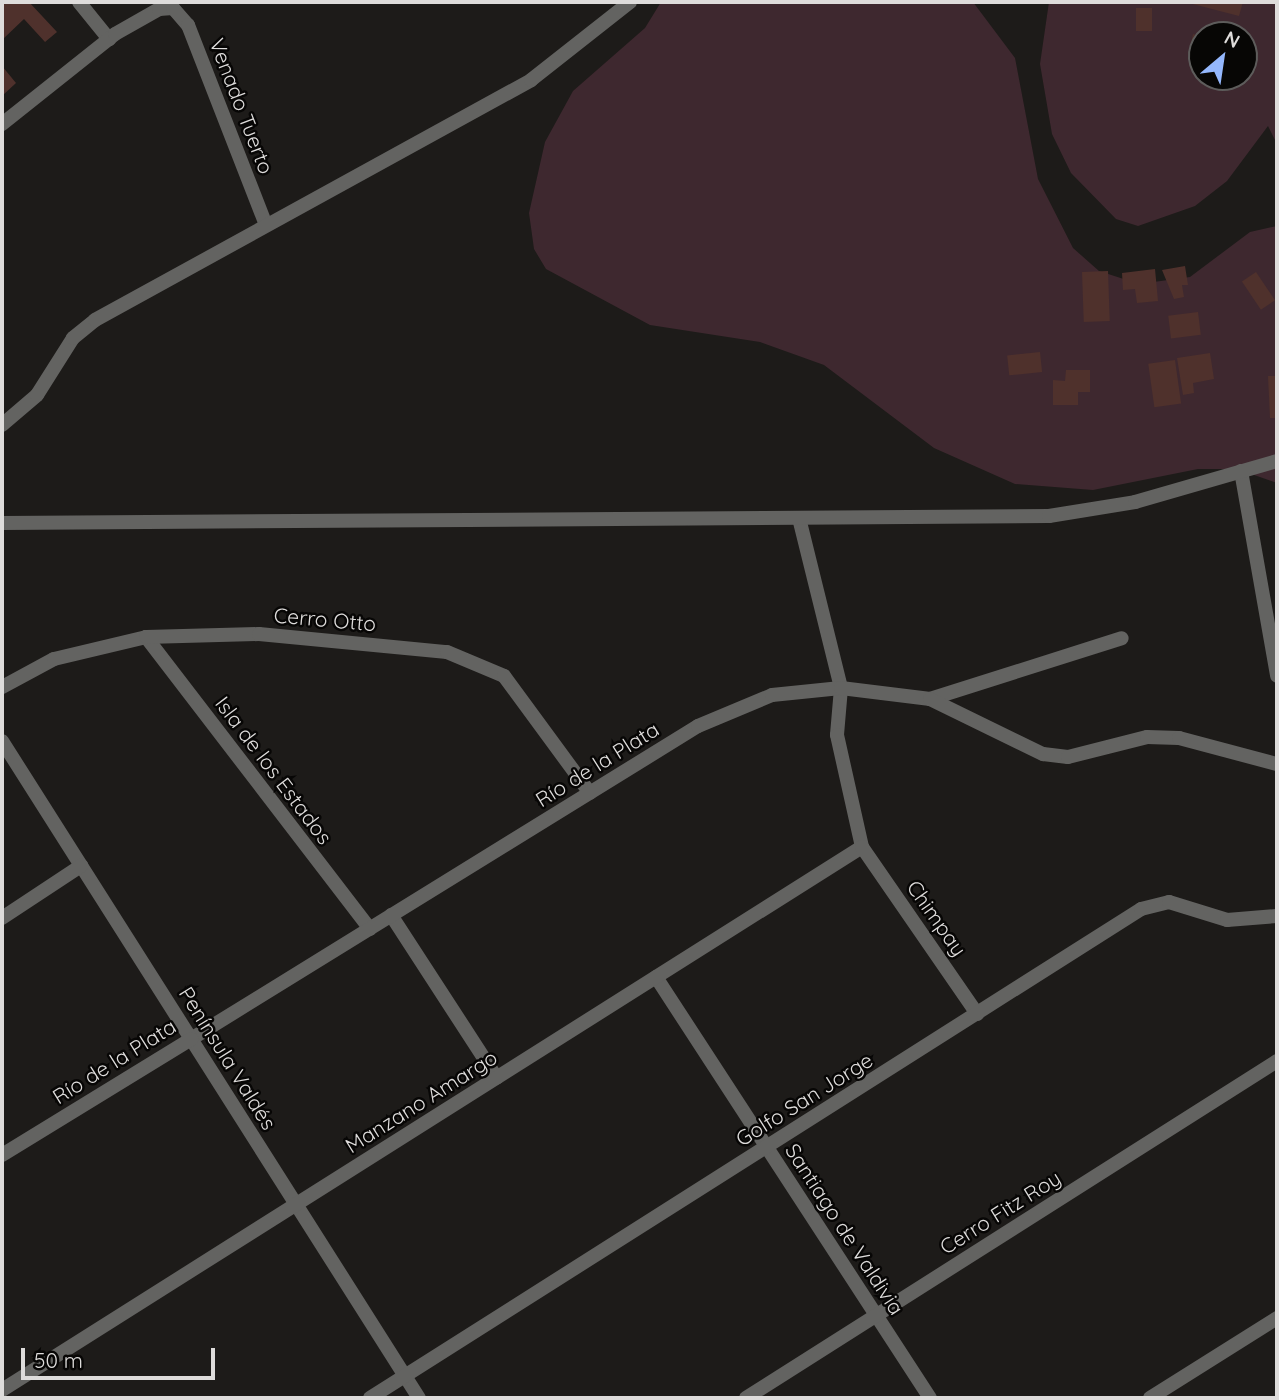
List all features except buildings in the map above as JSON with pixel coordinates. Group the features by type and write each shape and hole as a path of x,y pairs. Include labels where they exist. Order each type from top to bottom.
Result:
{"street":[{"path":"79,2 109,39"},
{"path":"2,425 37,395 73,338 88,326 265,222 531,80 630,2"},
{"name":"Venado Tuerto","path":"2,124 109,39 159,9 173,8 188,25 265,222"},
{"path":"2,523 799,518 1091,512 1277,461"},
{"path":"1241,471 1277,677"},
{"path":"799,518 841,688 837,735 862,847"},
{"name":"Cerro Otto","path":"2,687 54,659 146,637 259,634 446,652 478,662 504,676 525,701 590,793"},
{"name":"Isla de los Estados","path":"146,637 370,929"},
{"path":"930,699 1122,638"},
{"name":"Río de la Plata","path":"2,1155 735,706 841,688 930,699 1043,754 1068,757 1147,737 1179,738 1277,764"},
{"name":"Península Valdés","path":"2,741 419,1398"},
{"name":"Manzano Amargo","path":"2,1390 862,847"},
{"name":"Chimpay","path":"862,847 977,1014"},
{"path":"2,918 81,866"},
{"name":"Golfo San Jorge","path":"370,1398 1155,904 1244,922 1277,916"},
{"path":"391,915 497,1078"},
{"name":"Santiago de Valdivia","path":"656,977 930,1398"},
{"name":"Cerro Fitz Roy","path":"746,1398 1277,1061"},
{"path":"1150,1398 1277,1318"}],"shaded area":[{"path":"661,2 973,2 1015,58 1038,179 1073,248 1099,271 1139,284 1190,277 1250,232 1277,226 1277,483 1237,469 1198,469 1093,490 1015,484 934,448 824,365 760,342 650,325 546,269 534,249 529,213 545,142 573,91 645,28"},
{"path":"1049,2 1277,2 1277,144 1268,126 1227,181 1195,206 1138,226 1116,219 1071,173 1052,134 1040,64"}]}
